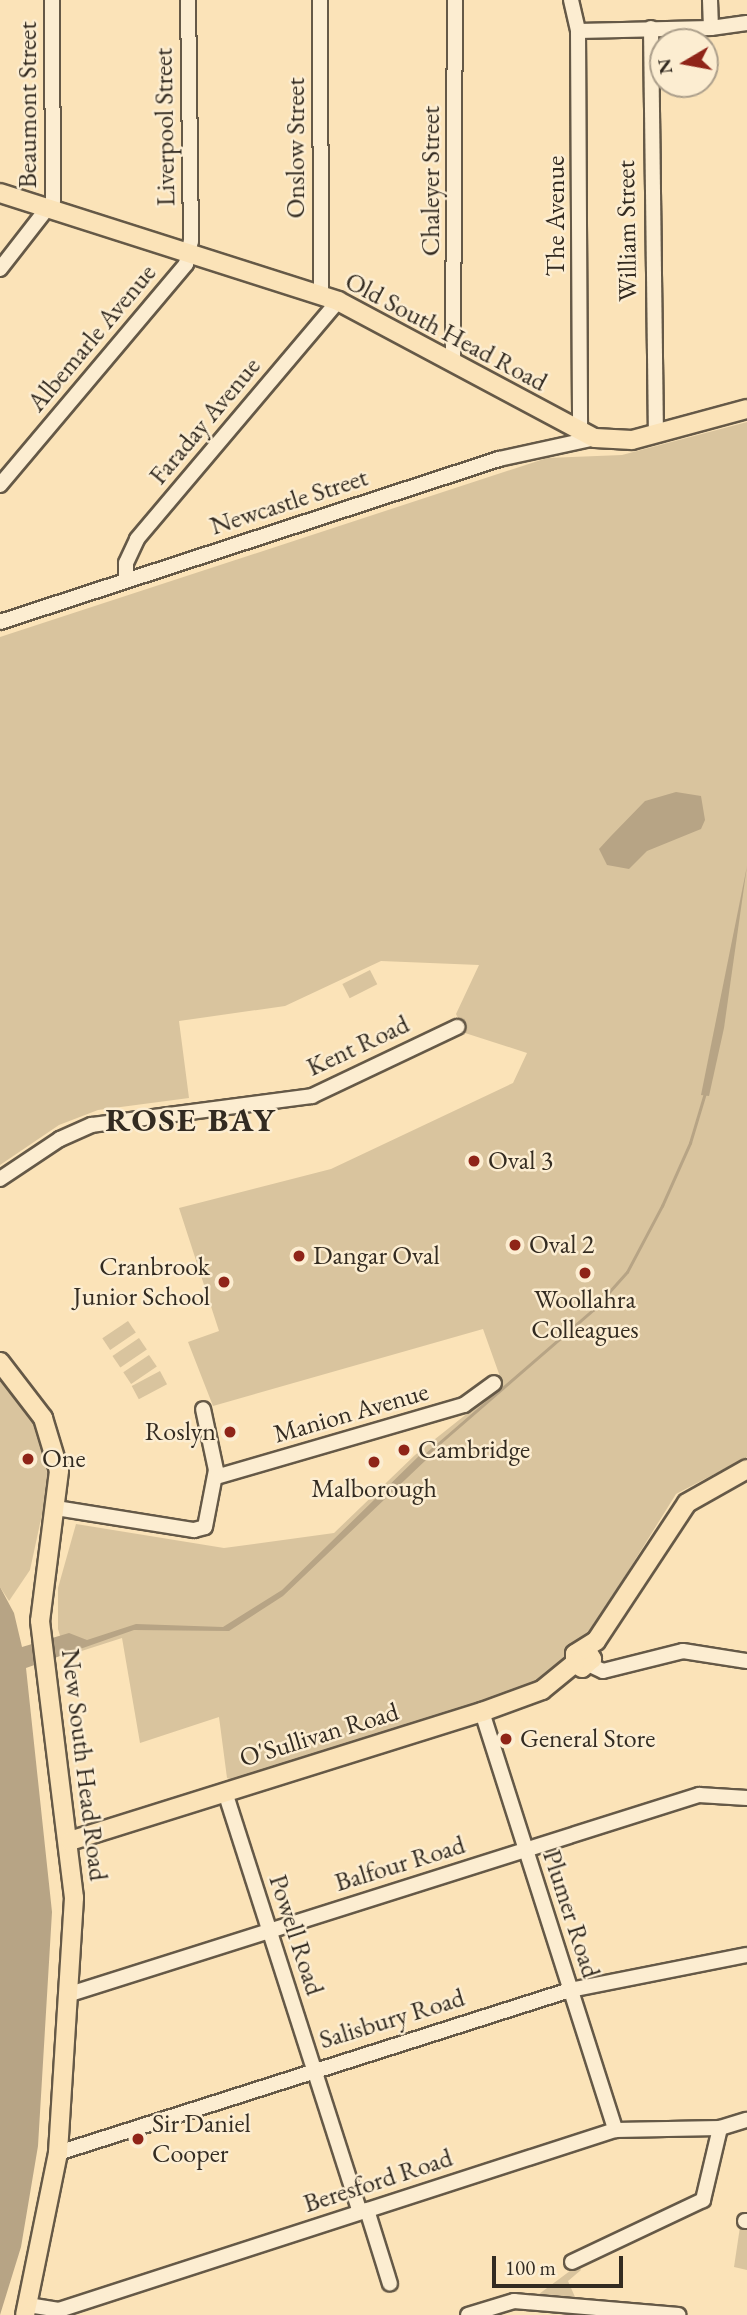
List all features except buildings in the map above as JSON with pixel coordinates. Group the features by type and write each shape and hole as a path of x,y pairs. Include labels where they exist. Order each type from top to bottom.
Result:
{"main road":[{"name":"Old South Head Road","path":"0,193 330,298 453,362 551,418 588,435 624,441 747,409"},
{"name":"New South Head Road","path":"0,1362 33,1402 52,1437 59,1471 57,1508 42,1586 42,1641 70,1841 74,1898 58,2153 27,2310"},
{"name":"O'Sullivan Road","path":"70,1841 482,1712 542,1690 584,1659 687,1503 747,1469"}],"street":[{"name":"Beaumont Street","path":"51,209 52,0"},
{"name":"Liverpool Street","path":"188,0 188,253"},
{"name":"Onslow Street","path":"320,0 330,298"},
{"name":"Chaleyer Street","path":"453,362 455,0"},
{"name":"The Avenue","path":"571,0 578,32 588,435"},
{"path":"710,0 711,28 747,23"},
{"path":"578,32 649,28"},
{"name":"William Street","path":"652,98 656,433"},
{"path":"0,269 51,209"},
{"name":"Albemarle Avenue","path":"0,485 186,264 188,253"},
{"name":"Faraday Avenue","path":"126,580 126,563 137,539 330,298"},
{"path":"499,459 554,436 551,418"},
{"name":"Newcastle Street","path":"0,622 499,459 588,435"},
{"name":"Kent Road","path":"0,1179 60,1139 92,1125 312,1096 457,1027"},
{"name":"Manion Avenue","path":"216,1477 464,1405 494,1383"},
{"path":"57,1508 194,1530 205,1527 216,1477 203,1409"},
{"path":"584,1659 603,1671 683,1651 747,1661"},
{"name":"Plumer Road","path":"482,1712 524,1851 615,2130"},
{"name":"Powell Road","path":"225,1792 314,2069 390,2284"},
{"name":"Balfour Road","path":"70,1994 699,1795 747,1798"},
{"name":"Salisbury Road","path":"58,2153 314,2069 570,1990 747,1955"},
{"name":"Beresford Road","path":"27,2310 59,2309 615,2130 720,2128 747,2120"},
{"path":"572,2262 703,2200 720,2128"},
{"path":"468,2315 514,2301 678,2315"}],"shaded area":[{"path":"747,422 747,1457 676,1494 584,1642 534,1684 233,1780 227,1778 219,1717 140,1743 122,1638 66,1656 58,1629 58,1588 76,1524 224,1548 334,1533 415,1455 503,1385 483,1329 213,1406 188,1342 219,1331 179,1208 331,1169 513,1083 527,1053 465,1033 456,1014 479,965 381,961 285,1006 179,1021 189,1098 98,1110 59,1125 0,1165 0,637 547,458 622,455"},
{"path":"676,792 701,796 705,820 701,829 647,851 629,869 607,865 599,849 611,836 645,801"},
{"path":"747,866 724,1028 709,1096 701,1095"},
{"path":"370,970 377,984 350,998 342,984"},
{"path":"128,1321 136,1333 110,1350 102,1338"},
{"path":"139,1338 147,1350 120,1368 112,1356"},
{"path":"149,1355 157,1367 131,1384 123,1372"},
{"path":"160,1371 167,1384 139,1399 132,1386"},
{"path":"0,1380 37,1427 49,1482 30,1570 9,1601 0,1587"},
{"path":"423,1452 427,1459 283,1596 229,1631 134,1630 26,1668 52,1912 38,2146 21,2247 0,2315 0,1587 14,1613 22,1647 69,1633 87,1640 136,1624 223,1627 282,1590"},
{"path":"740,2227 747,2229 747,2270 734,2267"},
{"path":"578,2265 581,2270 568,2281 575,2297 539,2294"}],"waterway":[{"path":"422,1458 593,1310 627,1272 662,1206 690,1143 705,1093"}],"place":[{"name":"Oval 3","path":"474,1161"},
{"name":"Oval 2","path":"515,1245"},
{"name":"Dangar Oval","path":"299,1256"},
{"name":"Woollahra Colleagues","path":"585,1273"},
{"name":"Cranbrook Junior School","path":"224,1282"},
{"name":"Roslyn","path":"230,1432"},
{"name":"Cambridge","path":"404,1450"},
{"name":"One","path":"28,1459"},
{"name":"Malborough","path":"374,1462"},
{"name":"General Store","path":"506,1739"},
{"name":"Sir Daniel Cooper","path":"138,2139"}],"district":[{"name":"ROSE BAY","path":"191,1120"}]}
